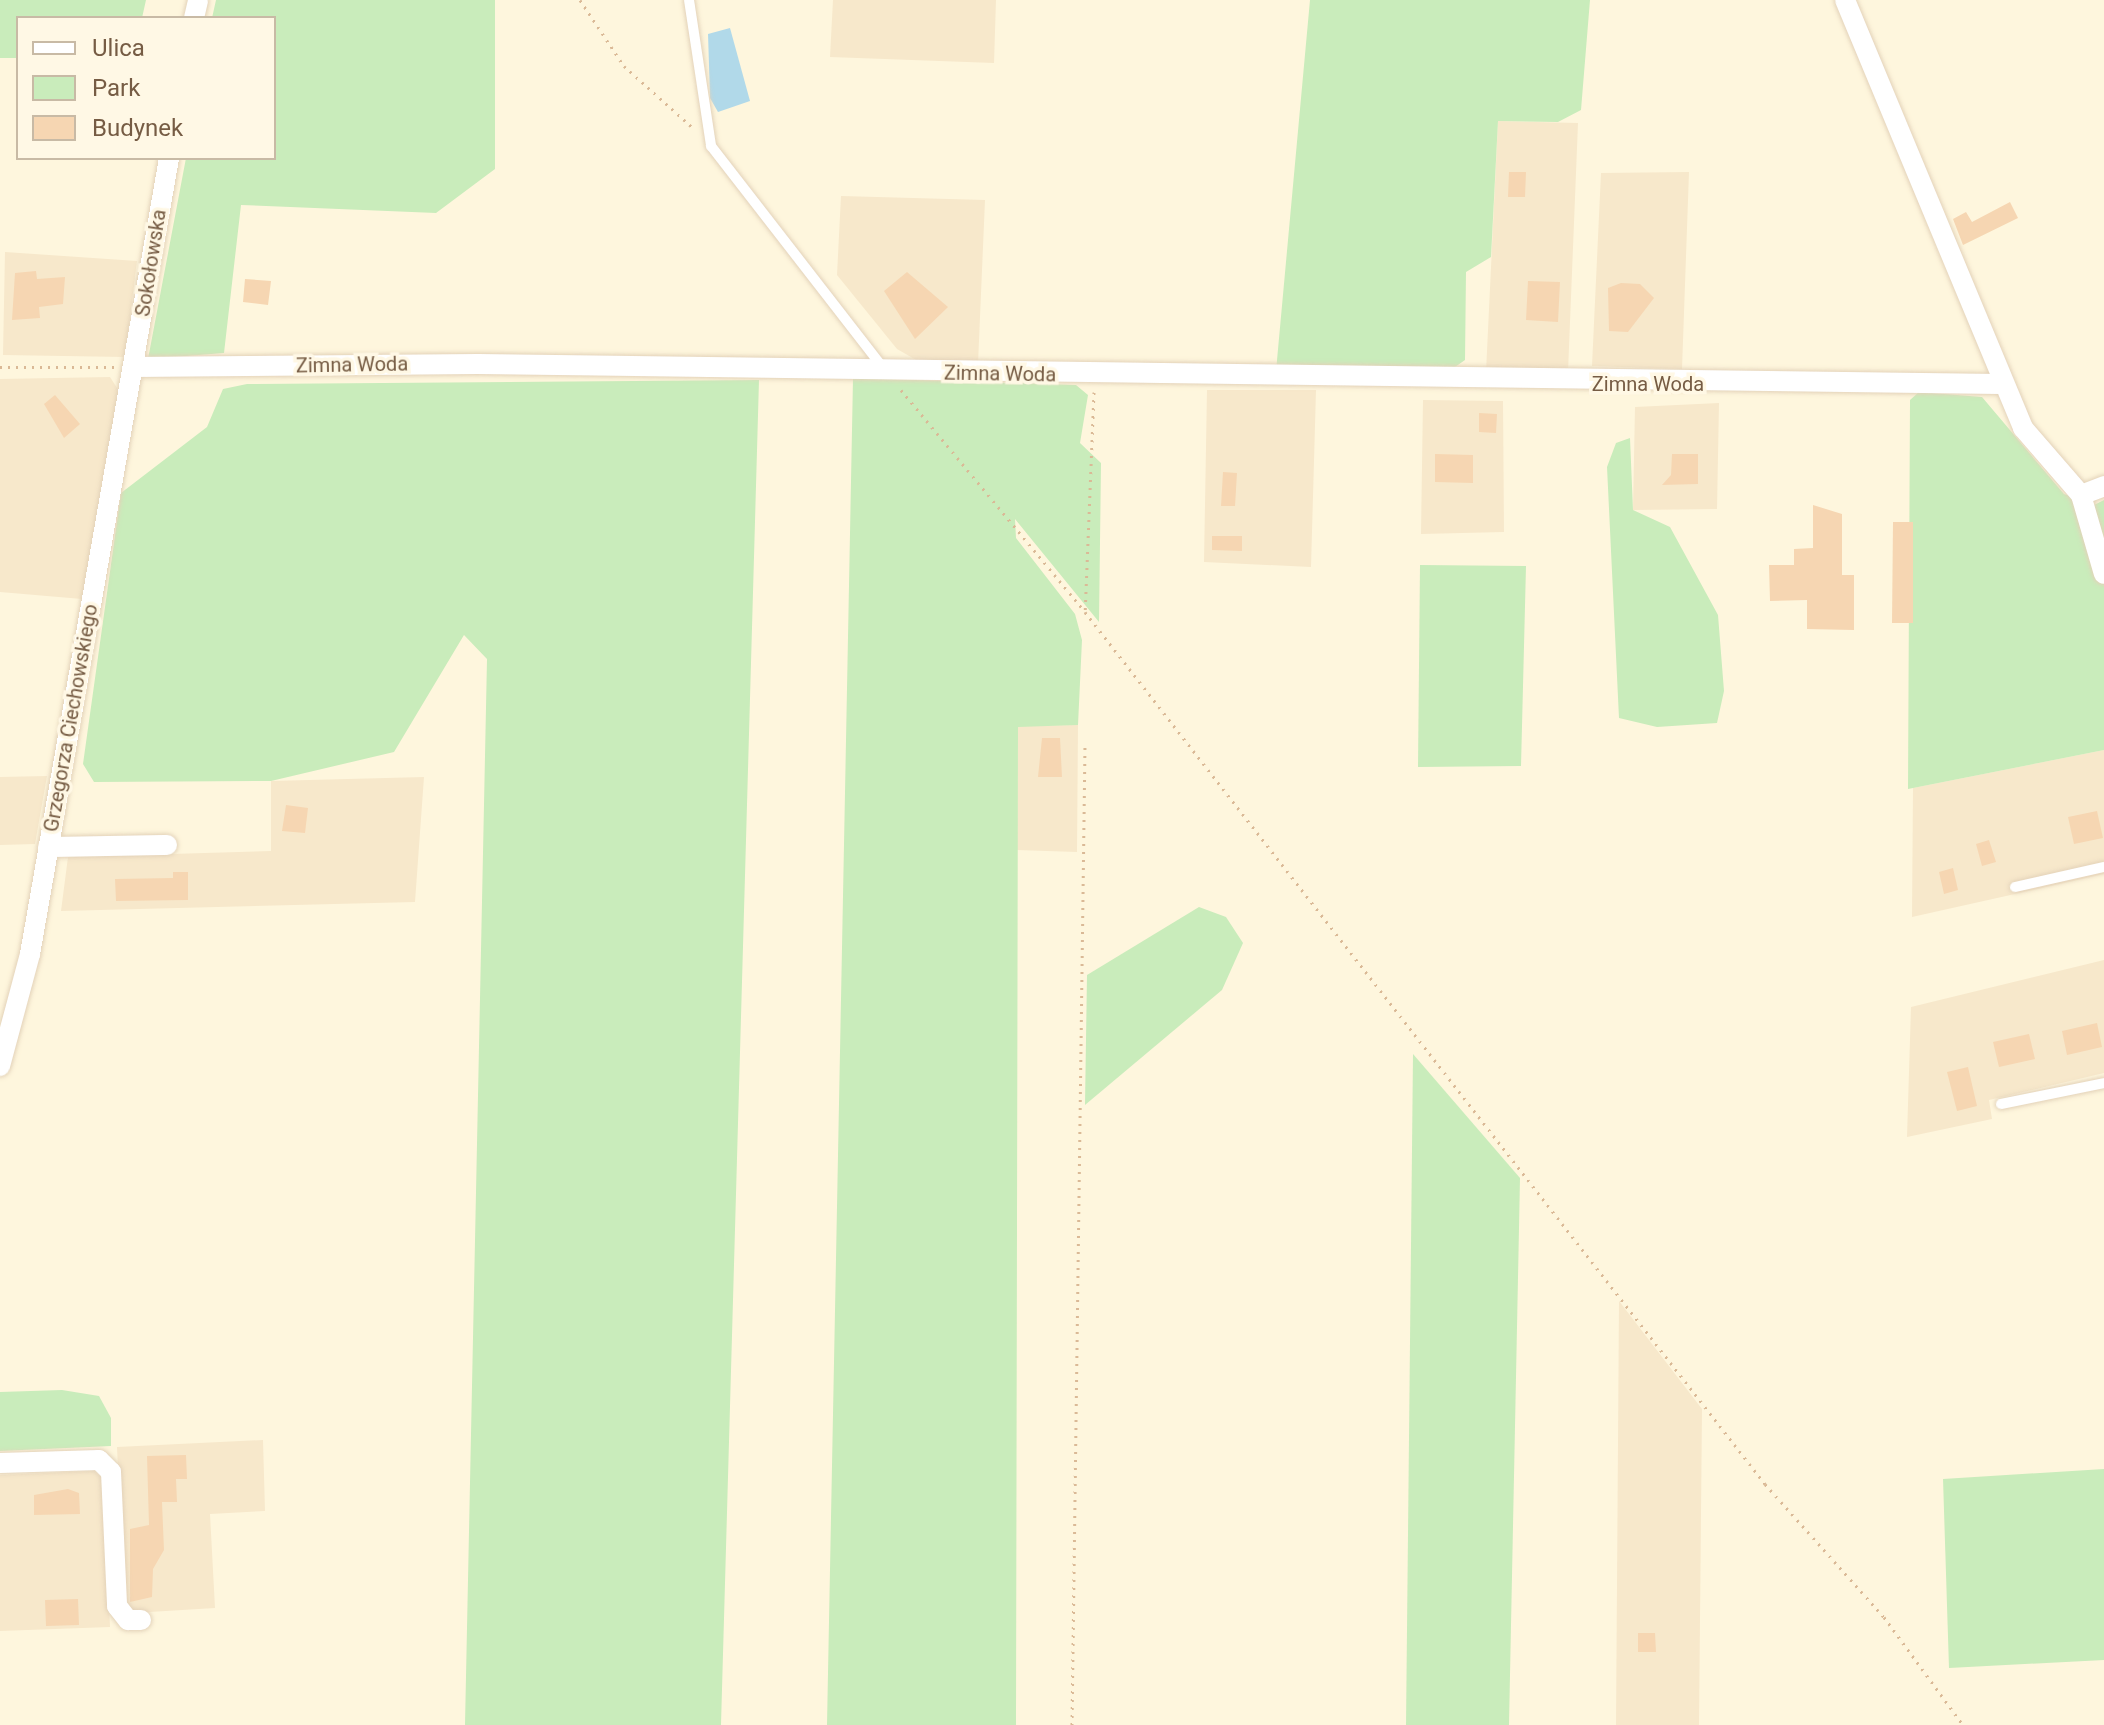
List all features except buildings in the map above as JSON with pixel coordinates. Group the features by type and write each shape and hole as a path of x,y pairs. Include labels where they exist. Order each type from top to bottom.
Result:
{"street":[{"path":"1851,5 2000,384 2023,428 2081,495 2104,574"},
{"name":"Sokołowska","path":"134,367 169,160"},
{"name":"Zimna Woda","path":"134,367 2000,384"},
{"name":"Grzegorza Ciechowskiego","path":"0,1066 48,847 134,367"},
{"path":"2081,495 2104,486"},
{"path":"48,847 167,845"},
{"path":"0,1463 99,1460 111,1472 117,1606 128,1620 141,1620"}],"lane":[{"path":"689,0 711,146 886,372"},
{"path":"2015,887 2104,867"},
{"path":"2001,1104 2104,1083"}],"path":[{"path":"580,0 624,66 711,146"},
{"path":"0,367 134,367"},
{"path":"886,372 1085,612 1765,1484 1884,1617 1963,1725"},
{"path":"1085,612 1094,376"},
{"path":"1072,1725 1085,743"}],"shaded area":[{"path":"833,0 996,0 994,63 830,57"},
{"path":"1498,121 1578,123 1568,372 1486,372"},
{"path":"1689,172 1682,369 1592,366 1601,173"},
{"path":"841,196 985,200 978,364 918,361 897,349 837,275"},
{"path":"5,252 137,261 125,357 3,355"},
{"path":"110,377 119,391 82,599 0,592 0,379"},
{"path":"1207,390 1316,390 1311,567 1204,562"},
{"path":"1423,400 1503,401 1504,532 1421,534"},
{"path":"1719,403 1717,509 1633,510 1635,407"},
{"path":"1078,725 1077,852 1017,850 1018,726"},
{"path":"2104,750 2104,874 1912,917 1913,788"},
{"path":"47,776 35,844 0,845 0,777"},
{"path":"424,777 415,902 61,911 68,857 271,851 271,781"},
{"path":"2104,960 2104,1073 1989,1100 1992,1119 1907,1137 1911,1007"},
{"path":"1619,1301 1702,1409 1699,1725 1616,1725"},
{"path":"263,1440 265,1511 210,1514 215,1608 133,1613 124,1605 117,1447"},
{"path":"94,1471 103,1479 110,1627 0,1631 0,1475"}],"green space":[{"path":"0,0 146,0 142,16 16,16 16,58 0,58"},
{"path":"216,0 495,0 495,169 436,213 241,205 224,353 148,359 186,160 276,160 276,16 212,16"},
{"path":"1310,0 1590,0 1581,110 1558,122 1498,121 1491,257 1466,272 1465,360 1448,372 1276,371"},
{"path":"853,378 1076,385 1088,395 1080,443 1101,463 1099,622 1015,519 1016,538 1075,614 1082,640 1078,725 1018,727 1016,1725 827,1725"},
{"path":"759,380 721,1725 465,1725 487,659 464,635 394,752 271,781 94,782 83,764 121,493 207,427 223,389 247,384"},
{"path":"1919,392 1982,397 2064,494 2094,505 2104,500 2104,750 1908,789 1910,400"},
{"path":"1630,438 1633,510 1670,527 1718,615 1724,691 1717,723 1657,727 1619,718 1607,467 1616,443"},
{"path":"1420,565 1526,566 1521,766 1418,767"},
{"path":"1199,907 1226,917 1243,943 1222,990 1085,1105 1087,975"},
{"path":"1413,1054 1520,1178 1509,1725 1406,1725"},
{"path":"62,1390 99,1396 111,1418 111,1446 0,1451 0,1392"},
{"path":"2104,1469 2104,1660 1949,1668 1943,1479"}],"water":[{"path":"730,28 750,101 718,112 710,98 708,34"}]}
